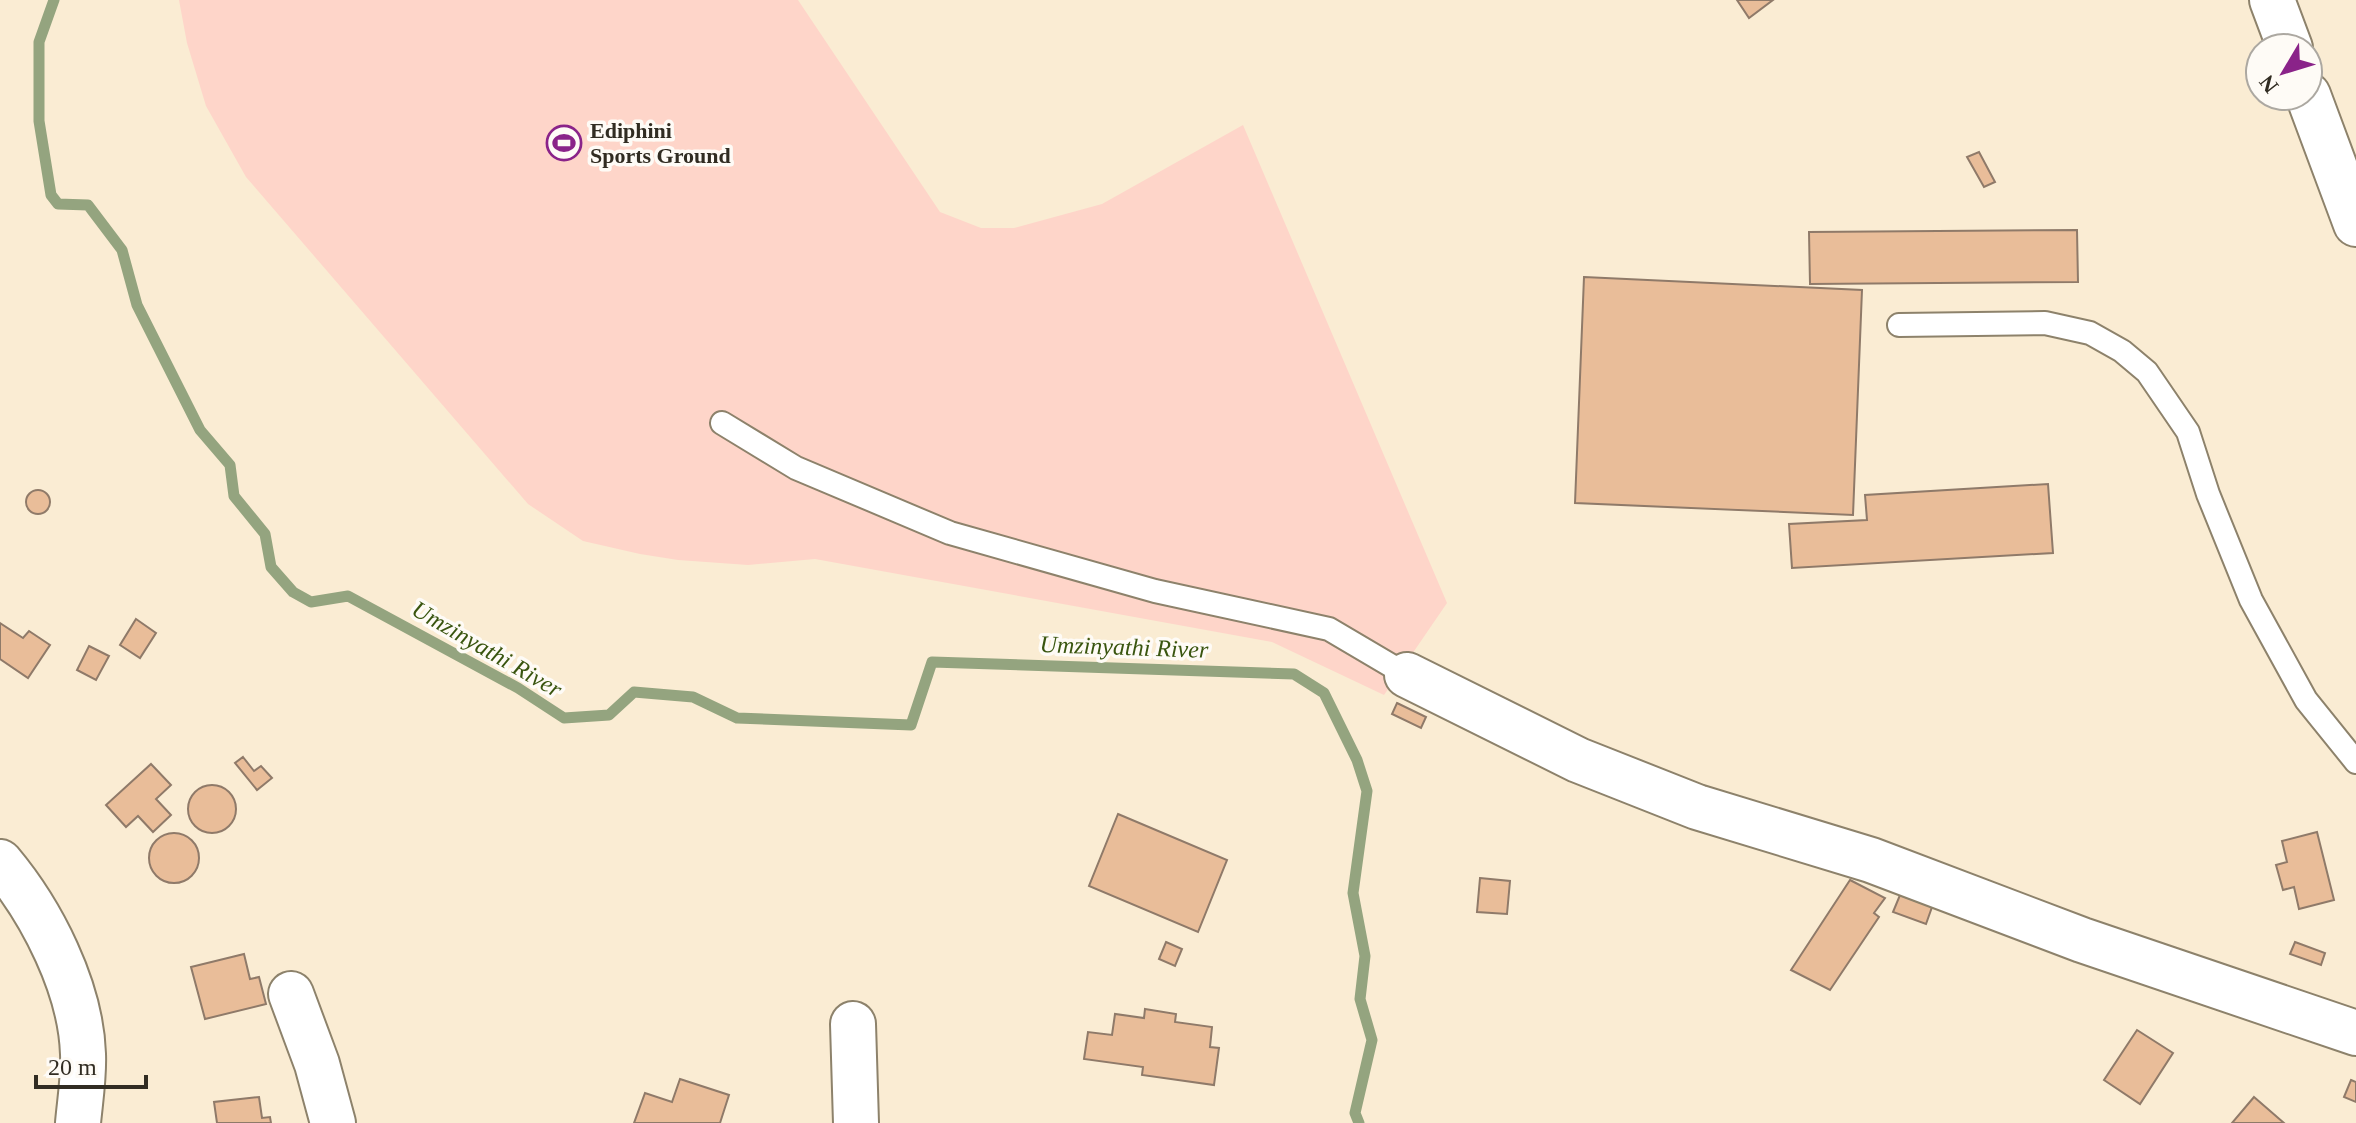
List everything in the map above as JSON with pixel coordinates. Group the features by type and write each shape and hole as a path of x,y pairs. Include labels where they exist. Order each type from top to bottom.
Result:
{"street":[{"path":"2272,0 2284,32"},
{"path":"2314,112 2356,224"},
{"path":"1407,675 1578,760 1697,807 1871,860 2082,940 2356,1033"},
{"path":"0,862 23,889 56,948 75,1009 83,1054 78,1123"},
{"path":"291,994 317,1064 333,1123"},
{"path":"853,1024 856,1123"}],"lane":[{"path":"1899,325 2045,323 2090,333 2122,351 2147,372 2188,432 2208,494 2251,600 2306,700 2356,762"},
{"path":"722,423 796,468 950,533 1155,591 1329,629 1407,675"}],"shaded area":[{"path":"179,0 798,0 940,212 981,228 1014,228 1102,204 1243,125 1447,603 1384,695 1272,642 815,559 748,565 678,560 583,541 528,504 246,177 206,106 187,43"}],"building":[{"path":"1737,0 1773,0 1749,18"},
{"path":"1979,152 1995,182 1984,187 1967,157"},
{"path":"2077,230 2078,282 1810,284 1809,232"},
{"path":"1584,277 1862,290 1853,515 1575,503"},
{"path":"2048,484 2053,553 1792,568 1789,524 1867,520 1865,495"},
{"path":"38,490 49,497 50,502 43,513 38,514 27,507 26,502 33,491"},
{"path":"136,619 156,633 140,658 120,645"},
{"path":"0,623 23,638 29,631 50,645 28,678 0,659"},
{"path":"89,646 109,656 96,680 77,670"},
{"path":"1397,703 1426,717 1421,728 1392,714"},
{"path":"243,757 254,771 261,766 272,778 257,790 235,763"},
{"path":"151,764 171,785 156,799 171,815 153,832 138,816 126,827 106,805"},
{"path":"212,785 229,792 236,809 229,826 212,833 195,826 188,809 195,792"},
{"path":"1118,814 1227,860 1198,932 1089,886"},
{"path":"2317,832 2334,900 2299,909 2294,887 2283,890 2276,865 2287,862 2282,841"},
{"path":"174,833 192,840 199,858 192,876 174,883 156,876 149,858 156,840"},
{"path":"1480,878 1510,881 1507,914 1477,912"},
{"path":"1850,880 1885,898 1874,913 1879,917 1830,990 1791,970"},
{"path":"1900,895 1932,907 1926,924 1893,912"},
{"path":"1166,942 1182,949 1175,966 1159,959"},
{"path":"2295,942 2325,953 2321,965 2290,954"},
{"path":"244,954 250,979 259,977 266,1004 205,1019 191,967"},
{"path":"1145,1009 1176,1014 1175,1022 1212,1027 1210,1047 1219,1048 1214,1085 1142,1075 1143,1067 1084,1059 1088,1032 1112,1035 1115,1014 1144,1018"},
{"path":"2137,1030 2173,1053 2140,1104 2104,1080"},
{"path":"680,1079 729,1095 720,1123 634,1123 645,1093 672,1102"},
{"path":"2351,1080 2356,1082 2356,1102 2344,1097"},
{"path":"259,1097 262,1118 270,1117 271,1123 217,1123 214,1102"},
{"path":"2254,1097 2284,1123 2232,1123"}],"waterway":[{"name":"Umzinyathi River","path":"54,0 39,42 39,121 51,195 58,204 88,205 122,250 137,305 200,430 230,465 234,496 265,534 271,567 293,592 311,602 348,596 518,688 564,718 609,715 634,692 693,697 737,718 911,725 932,662 1294,674 1324,693 1357,760 1367,791 1353,893 1365,956 1360,999 1372,1040 1355,1113 1359,1123"}],"place":[{"name":"Ediphini Sports Ground","path":"564,143"}]}
